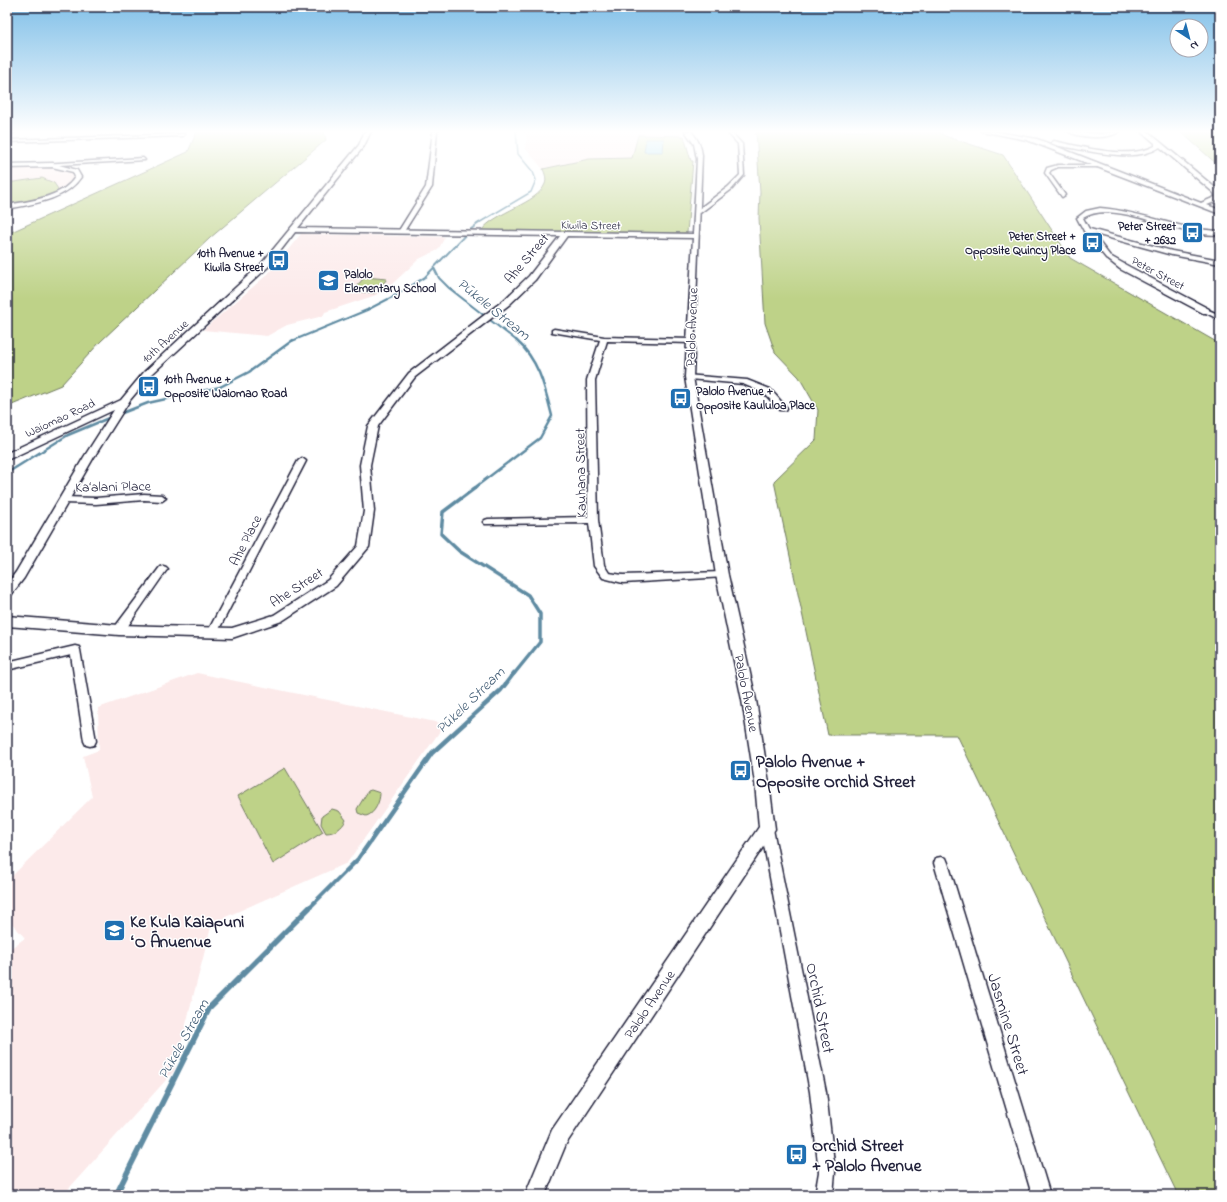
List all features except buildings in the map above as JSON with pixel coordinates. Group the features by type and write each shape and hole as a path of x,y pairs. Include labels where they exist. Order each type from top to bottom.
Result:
{"street":[{"path":"7,207 32,202 60,193 70,187"},
{"name":"10th Avenue","path":"7,592 20,575 124,402 148,373 265,265 328,187"},
{"path":"402,232 429,187"},
{"name":"Palolo Avenue","path":"535,1195 559,1137 766,829 762,783 749,700 722,575 689,378 698,187"},
{"path":"698,212 731,187"},
{"path":"1057,187 1062,195"},
{"path":"1154,187 1220,212"},
{"path":"1200,205 1215,200 1218,196 1217,192 1211,187"},
{"path":"1220,233 1194,231 1129,214 1106,210 1092,211 1083,215 1080,220 1086,230 1172,254 1220,262"},
{"name":"Kiwila Street","path":"294,230 695,236"},
{"name":"Peter Street","path":"1086,230 1103,252 1115,262 1220,318"},
{"name":"Ahe Street","path":"7,621 119,630 232,633 278,618 332,583 363,547 369,511 366,465 373,426 412,375 479,322 507,302 532,278 564,235"},
{"path":"1206,311 1220,308"},
{"path":"554,330 604,338 691,341"},
{"name":"Kauhana Street","path":"604,338 591,380 593,520 598,566 606,576 623,579 722,575"},
{"path":"689,378 744,382 767,391 783,408"},
{"name":"Waiomao Road","path":"7,457 124,402"},
{"path":"90,418 111,422"},
{"name":"Ahe Place","path":"212,633 302,461"},
{"name":"Ka‘alani Place","path":"64,500 96,501 144,497 162,498"},
{"path":"488,522 593,520"},
{"path":"119,630 163,569"},
{"path":"7,666 75,650 90,741"},
{"name":"Orchid Street","path":"766,829 818,1092 827,1172 824,1195"},
{"name":"Jasmine Street","path":"941,863 1041,1195"}],"shaded area":[{"path":"57,187 66,187 56,192"},
{"name":"Palolo Elementary School","path":"301,234 445,237 438,250 419,259 391,285 376,295 325,312 323,316 287,325 267,336 203,330 268,274"},
{"name":"Ke Kula Kaiapuni ʻO Ānuenue","path":"197,673 445,724 347,863 212,923 174,1071 63,1195 7,1195 7,951 25,938 7,918 7,881 92,797 83,756 99,750 98,708"}],"green space":[{"path":"7,187 57,187 58,189 56,192 32,200 7,205"},
{"path":"111,187 270,187 210,238 100,342 61,385 7,407 7,234"},
{"path":"543,187 691,187 687,233 481,231 496,218 534,197"},
{"path":"760,187 1024,187 1070,258 1220,344 1220,1195 1178,1195 957,735 828,735 774,481 816,440 818,410 799,377 775,352 765,323 759,218"},
{"path":"365,277 387,279 375,293 352,291"},
{"path":"285,768 323,832 273,864 238,796"},
{"path":"371,790 380,793 380,796 372,813 366,816 358,813 357,809 368,791"},
{"path":"332,809 339,811 346,820 338,830 326,833 321,824 322,816"}],"waterway":[{"path":"477,224 531,192 533,187"},
{"path":"292,341 367,310 398,294 425,277 471,229 479,223"},
{"name":"Pūkele Stream","path":"434,268 439,278 449,288 517,341"},
{"path":"117,415 148,403 220,387 249,372 293,340"},
{"name":"Pūkele Stream","path":"473,489 540,438 552,416 544,385 536,365 517,341"},
{"path":"7,473 68,435 111,417"},
{"name":"Pūkele Stream","path":"475,488 443,512 441,534 459,551 528,595 540,614 540,642 514,674"},
{"name":"Pūkele Stream","path":"116,1195 210,1007 358,859 432,753 501,690 514,673"}],"place":[{"name":"Peter Street + 2632","path":"1192,233"},
{"name":"Peter Street + Opposite Quincy Place","path":"1092,243"},
{"name":"10th Avenue + Kiwila Street","path":"279,260"},
{"name":"Palolo Elementary School","path":"328,281"},
{"name":"10th Avenue + Opposite Waiomao Road","path":"148,386"},
{"name":"Palolo Avenue + Opposite Kaululoa Place","path":"681,398"},
{"name":"Palolo Avenue + Opposite Orchid Street","path":"741,771"},
{"name":"Ke Kula Kaiapuni ʻO Ānuenue","path":"114,931"},
{"name":"Orchid Street + Palolo Avenue","path":"797,1155"}]}
